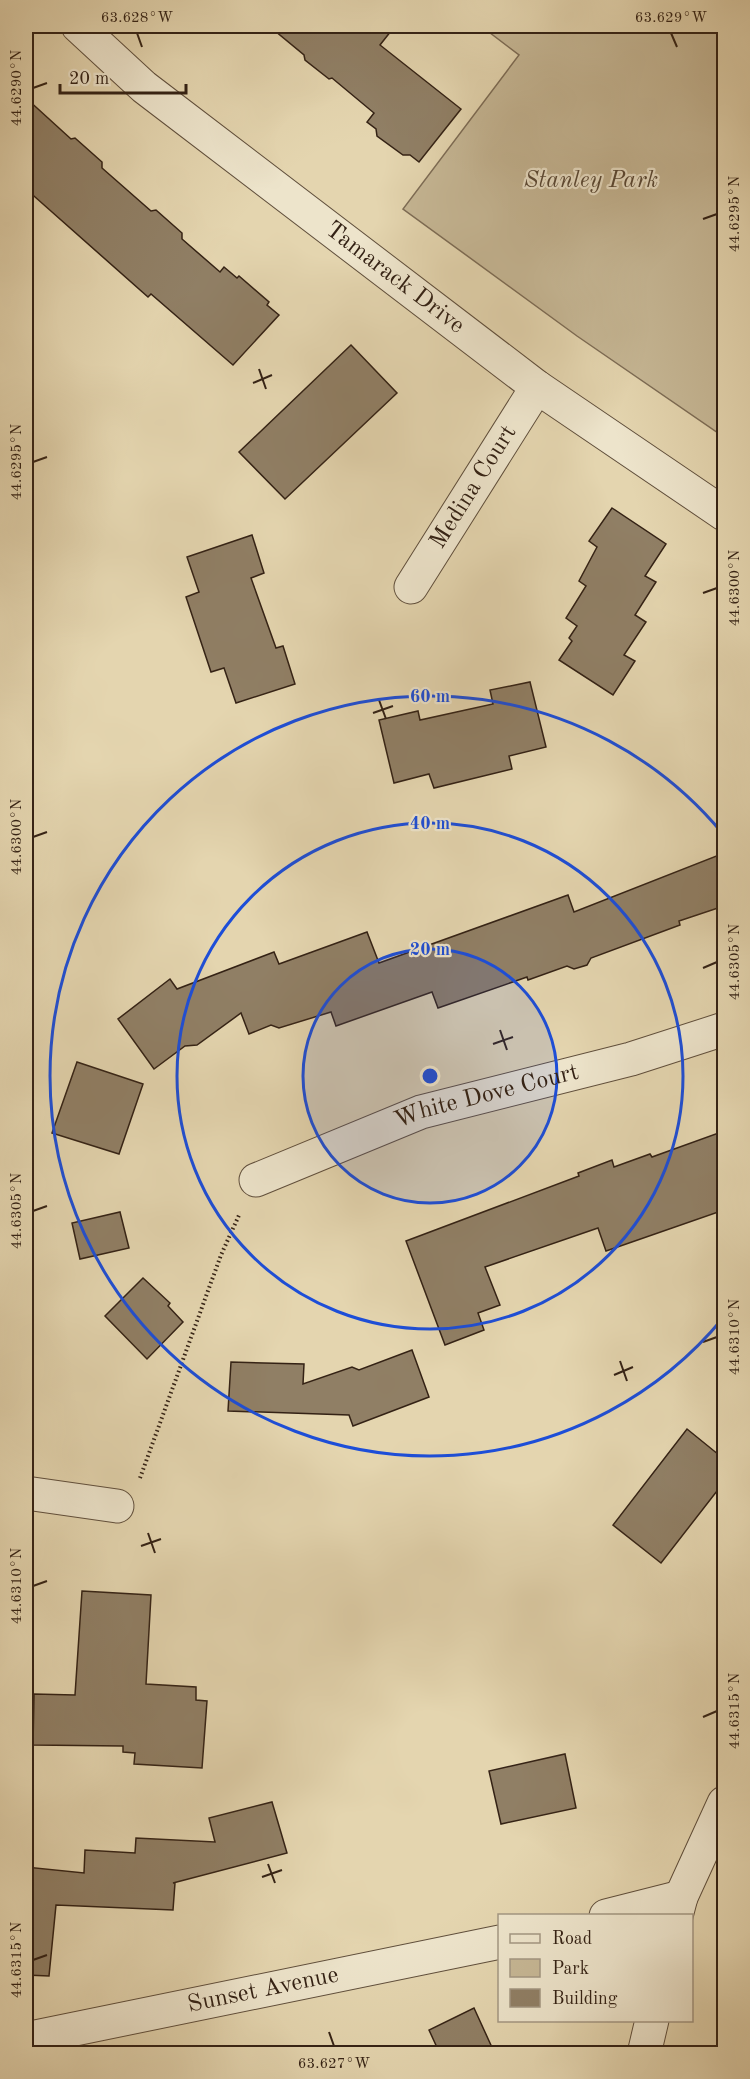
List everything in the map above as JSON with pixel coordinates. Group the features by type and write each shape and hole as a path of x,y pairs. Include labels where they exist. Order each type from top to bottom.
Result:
{"street":[{"name":"Tamarack Drive","path":"78,26 144,87 537,387 724,514"},
{"name":"Medina Court","path":"411,587 537,387"},
{"name":"White Dove Court","path":"256,1180 421,1112 631,1059 724,1029"},
{"path":"26,1493 117,1506"},
{"path":"621,1914 679,1906 724,1803"},
{"name":"Sunset Avenue","path":"26,2039 498,1942"},
{"path":"644,2054 652,2022"}],"path":[{"path":"117,1506 138,1485 221,1255 256,1180"}],"green space":[{"name":"Stanley Park","path":"481,26 724,26 724,437 577,336 403,209 519,55"}],"building":[{"path":"269,26 395,26 380,45 461,109 419,162 410,155 403,155 377,136 376,129 367,122 374,113 332,78 329,79 305,60 304,55"},
{"path":"26,98 71,139 75,138 102,162 102,168 151,211 156,210 182,233 182,239 220,272 224,267 237,278 239,276 269,302 267,305 279,315 233,365 151,294 148,297 26,189"},
{"path":"351,345 397,393 285,499 239,452"},
{"path":"612,508 666,544 645,576 656,582 635,615 646,622 624,655 635,661 613,695 559,660 572,641 569,638 577,626 566,618 586,586 579,581 597,547 589,541"},
{"path":"252,535 264,573 251,578 276,648 283,646 295,684 236,703 224,668 211,672 186,597 199,592 187,557"},
{"path":"530,682 546,747 509,756 512,769 434,788 429,774 394,783 379,720 418,711 420,720 493,704 490,690"},
{"path":"724,853 724,906 679,921 680,925 591,958 587,965 574,969 567,966 528,980 527,977 438,1008 432,992 336,1026 331,1012 279,1028 271,1025 249,1034 241,1013 197,1045 185,1046 154,1069 118,1019 170,979 177,989 274,952 279,964 367,932 379,963 568,895 574,912"},
{"path":"77,1062 143,1084 119,1154 52,1133"},
{"path":"724,1131 724,1210 606,1251 598,1228 485,1267 500,1305 478,1313 484,1330 445,1345 406,1241 579,1176 578,1173 612,1160 614,1167 650,1154 652,1157"},
{"path":"120,1212 129,1248 80,1259 72,1223"},
{"path":"143,1278 170,1303 168,1306 183,1322 147,1359 105,1316"},
{"path":"412,1350 429,1397 353,1426 349,1415 228,1411 231,1362 304,1364 303,1384 352,1367 359,1370"},
{"path":"687,1429 724,1459 724,1482 661,1563 613,1525"},
{"path":"82,1591 151,1595 146,1684 196,1687 196,1700 207,1701 202,1768 134,1764 135,1753 123,1752 123,1746 33,1745 34,1694 75,1695"},
{"path":"565,1754 576,1808 501,1824 489,1771"},
{"path":"272,1802 287,1853 173,1883 175,1883 173,1910 56,1905 49,1976 26,1975 26,1867 84,1873 85,1850 135,1853 136,1838 215,1842 209,1818"},
{"path":"474,2008 495,2054 440,2054 429,2030"}]}
